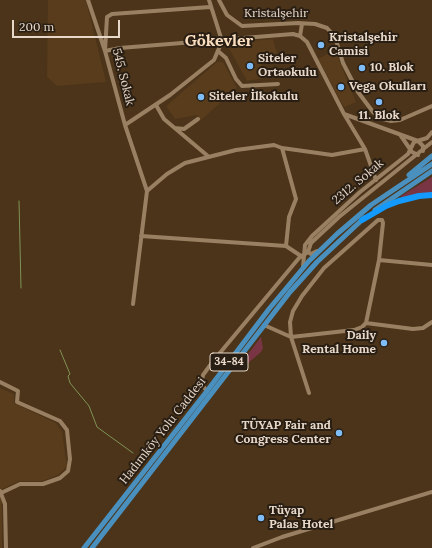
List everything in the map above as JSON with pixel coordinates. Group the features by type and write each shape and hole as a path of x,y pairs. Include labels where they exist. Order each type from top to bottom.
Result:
{"highway":[{"path":"362,220 398,201 419,196 432,196"}],"main road":[{"path":"390,191 432,156"},
{"name":"Hadımköy Yolu Caddesi","path":"84,548 269,309 302,269 322,248 358,216 390,191 432,164"},
{"name":"Hadımköy Yolu Caddesi","path":"92,548 264,325 316,262 362,220 402,190 432,171"}],"street":[{"path":"88,0 105,51 120,48 222,41 293,34 300,36 307,42 344,114 365,149 376,180"},
{"path":"209,0 222,41"},
{"name":"Kristalşehir","path":"218,0 227,15 242,26 314,24 327,28 331,32 351,80 376,115 387,120 396,121 432,106"},
{"name":"545. Sokak","path":"147,191 125,125 105,51 107,17 112,14 210,7"},
{"path":"300,36 302,24"},
{"name":"545. Sokak","path":"125,125 156,105 214,60 222,41"},
{"path":"218,51 226,58 236,79 242,86 278,84"},
{"path":"156,105 164,119 209,156"},
{"path":"344,114 418,141 423,146 423,151"},
{"path":"175,128 184,129 198,119"},
{"name":"2312. Sokak","path":"302,269 306,242 376,180 408,154 414,142 427,138 432,132"},
{"path":"400,135 414,153 418,155"},
{"name":"2312. Sokak","path":"207,391 202,385 203,375 304,254 311,243 339,217 423,151 432,142"},
{"path":"133,304 147,191 167,174 185,163 209,156 236,150 274,145 282,148 332,156 365,149"},
{"path":"282,148 296,199 289,217 286,246"},
{"path":"309,392 291,337 290,322 293,311 322,270 365,230 378,220 382,220 379,260 366,323"},
{"path":"141,236 286,246 304,254 311,254 322,248"},
{"path":"379,260 432,266"},
{"path":"264,325 291,337 354,330 366,323 413,329 423,328 432,322"},
{"path":"0,382 18,391 17,402 60,421 67,430 70,459 68,471 60,478 42,484 20,484 1,491 5,504 6,548"},
{"path":"253,548 282,537 432,492"}],"shaded area":[{"path":"48,0 86,0 106,82 57,86 47,77"},
{"name":"Siteler Ortaokulu","path":"273,39 278,57 261,58 264,78 247,81 226,43"},
{"name":"Vega Okulları","path":"335,50 356,102 345,107 318,59"},
{"name":"Siteler İlkokulu","path":"217,62 223,62 237,88 200,121 197,115 175,119 166,106"},
{"path":"432,177 432,193 401,198 401,196"},
{"path":"261,337 263,348 261,352 247,364 239,366"},
{"path":"0,388 14,394 14,403 56,423 62,432 67,466 58,475 42,481 19,481 2,489 2,548 0,548"}],"waterway":[{"path":"19,201 21,288"},
{"path":"60,350 70,374 68,376 70,383 89,406 97,427 133,453"}],"place":[{"name":"Kristalşehir Camisi","path":"321,45"},
{"name":"Siteler Ortaokulu","path":"250,66"},
{"name":"10. Blok","path":"362,68"},
{"name":"Vega Okulları","path":"341,87"},
{"name":"Siteler İlkokulu","path":"201,97"},
{"name":"11. Blok","path":"379,102"},
{"name":"Daily Rental Home","path":"384,343"},
{"name":"TÜYAP Fair and Congress Center","path":"339,433"},
{"name":"Tüyap Palas Hotel","path":"261,518"}],"district":[{"name":"Gökevler","path":"219,41"}]}
